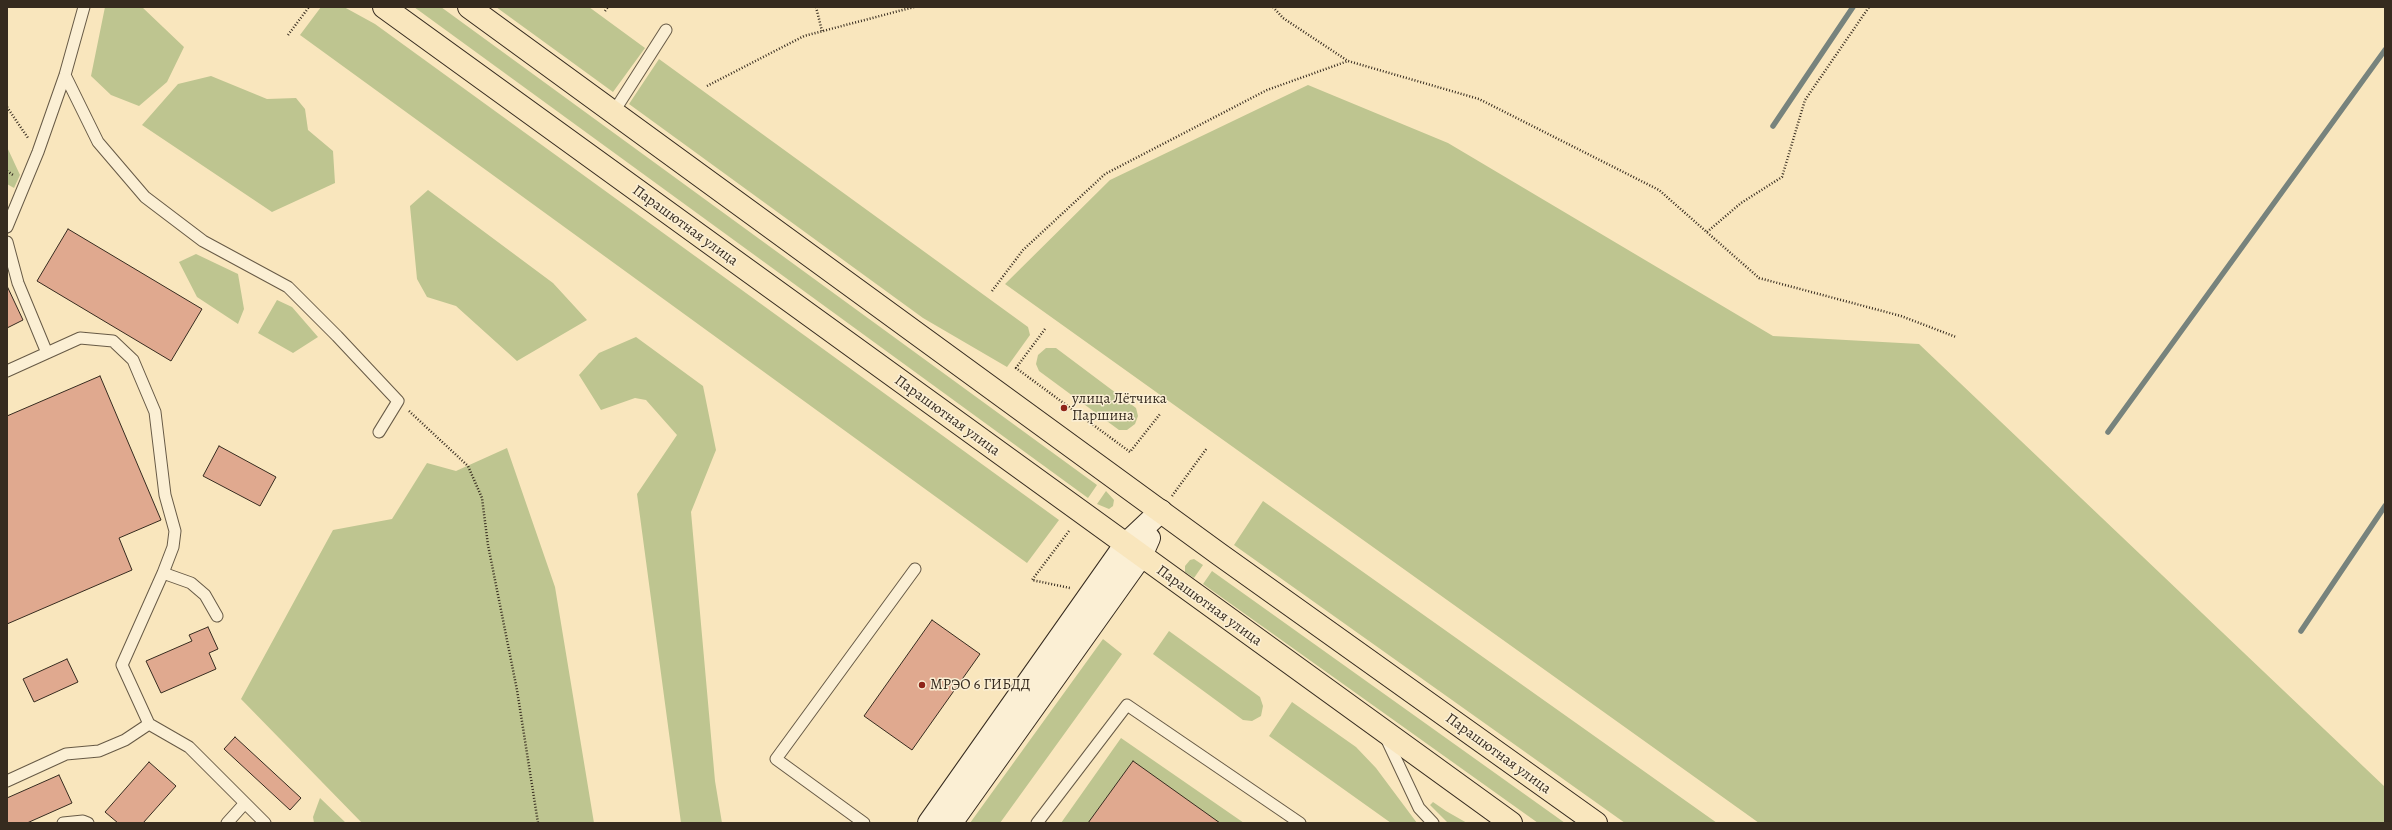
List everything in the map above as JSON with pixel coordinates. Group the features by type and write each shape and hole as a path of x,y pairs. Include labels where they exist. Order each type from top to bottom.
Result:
{"main road":[{"name":"Парашютная улица","path":"384,7 1511,823"},
{"name":"Парашютная улица","path":"469,7 1161,511 1596,823"}],"street":[{"path":"928,823 1161,511"},
{"path":"951,823 1133,550"}],"lane":[{"path":"7,227 38,152 65,75 84,7"},
{"path":"613,112 666,30"},
{"path":"65,75 98,142 145,197 203,241 288,287 337,336 398,401 379,432"},
{"path":"7,242 18,283 48,353"},
{"path":"7,371 80,338 113,340 133,360 155,412 166,495 175,531 173,546 163,574 122,665 149,724 189,747 265,823"},
{"path":"864,823 776,759 915,569"},
{"path":"163,574 191,583 205,595 217,616"},
{"path":"1037,823 1128,704 1300,823"},
{"path":"7,781 66,754 99,751 125,740 149,724"},
{"path":"1384,732 1419,808 1433,823"},
{"path":"227,823 245,803"},
{"path":"63,823 83,821 88,823"}],"path":[{"path":"288,35 309,7"},
{"path":"605,11 608,7"},
{"path":"816,7 822,31"},
{"path":"707,86 804,36 914,7"},
{"path":"1273,7 1283,18 1348,61 1479,99 1659,190 1759,278 1901,316 1956,337"},
{"path":"1276,10 1280,7"},
{"path":"1707,232 1741,203 1782,177 1805,100 1869,7"},
{"path":"992,291 1022,250 1105,174 1267,90 1348,61"},
{"path":"7,107 38,152"},
{"path":"1045,329 1016,368 1130,452 1160,414"},
{"path":"398,401 468,466 482,498 488,545 517,690 538,823"},
{"path":"1161,511 1207,448"},
{"path":"1069,531 1032,580 1071,588"}],"green space":[{"path":"105,7 142,7 184,47 167,82 139,106 111,95 91,76"},
{"path":"321,7 344,7 375,24 1059,520 1027,563 300,35"},
{"path":"414,7 441,7 1097,485 1088,498"},
{"path":"496,7 589,7 645,48 613,92"},
{"path":"659,59 1028,327 1030,335 1007,367 923,318 629,104"},
{"path":"211,76 267,99 296,98 305,109 308,130 333,151 335,183 272,212 142,125 178,84"},
{"path":"1308,85 1448,143 1773,336 1919,344 2385,787 2385,823 1759,823 1005,284 1110,180"},
{"path":"7,147 20,175 14,188 7,184"},
{"path":"428,190 553,283 587,320 517,361 456,306 427,297 417,279 410,206"},
{"path":"196,254 238,274 244,309 238,324 197,297 179,262"},
{"path":"277,300 292,307 318,337 293,353 258,333"},
{"path":"636,337 703,386 716,450 691,512 715,781 722,823 681,823 637,494 677,435 646,400 635,398 601,410 579,375 599,353"},
{"path":"1046,348 1056,348 1136,408 1138,416 1135,424 1127,430 1119,430 1039,371 1036,364 1038,355"},
{"path":"507,448 555,587 594,823 362,823 241,699 333,530 392,519 427,463 456,471"},
{"path":"1106,491 1114,500 1113,506 1109,509 1097,504"},
{"path":"1263,501 1717,823 1625,823 1234,545"},
{"path":"1194,559 1203,565 1194,578 1185,572 1185,566 1190,560"},
{"path":"1212,571 1565,823 1538,823 1203,584"},
{"path":"1169,631 1260,697 1263,706 1261,716 1252,721 1243,720 1153,654"},
{"path":"1103,639 1122,654 1000,823 970,823"},
{"path":"1292,702 1356,747 1376,768 1417,823 1391,823 1269,736"},
{"path":"1121,738 1244,823 1061,823"},
{"path":"320,798 346,823 314,823 313,817"},
{"path":"1433,802 1467,823 1448,823 1430,805"}],"building":[{"path":"68,229 202,309 171,361 37,281"},
{"path":"7,286 23,320 7,328"},
{"path":"100,376 161,520 119,538 132,570 7,624 7,416"},
{"path":"219,446 276,477 260,506 203,476"},
{"name":"МРЭО 6 ГИБДД","path":"932,620 980,654 912,750 864,716"},
{"path":"208,627 218,649 209,653 216,669 161,693 146,661 192,641 189,635"},
{"path":"67,659 78,682 34,702 23,679"},
{"path":"235,737 301,798 290,810 224,749"},
{"path":"1133,761 1220,823 1088,823"},
{"path":"149,762 176,786 143,823 118,823 105,812"},
{"path":"59,775 72,803 27,823 7,823 7,798"}],"waterway":[{"path":"1773,126 1853,7"},
{"path":"2108,432 2385,50"},
{"path":"2301,631 2385,506"}],"place":[{"name":"улица Лётчика Паршина","path":"1064,408"},
{"name":"МРЭО 6 ГИБДД","path":"922,685"}]}
